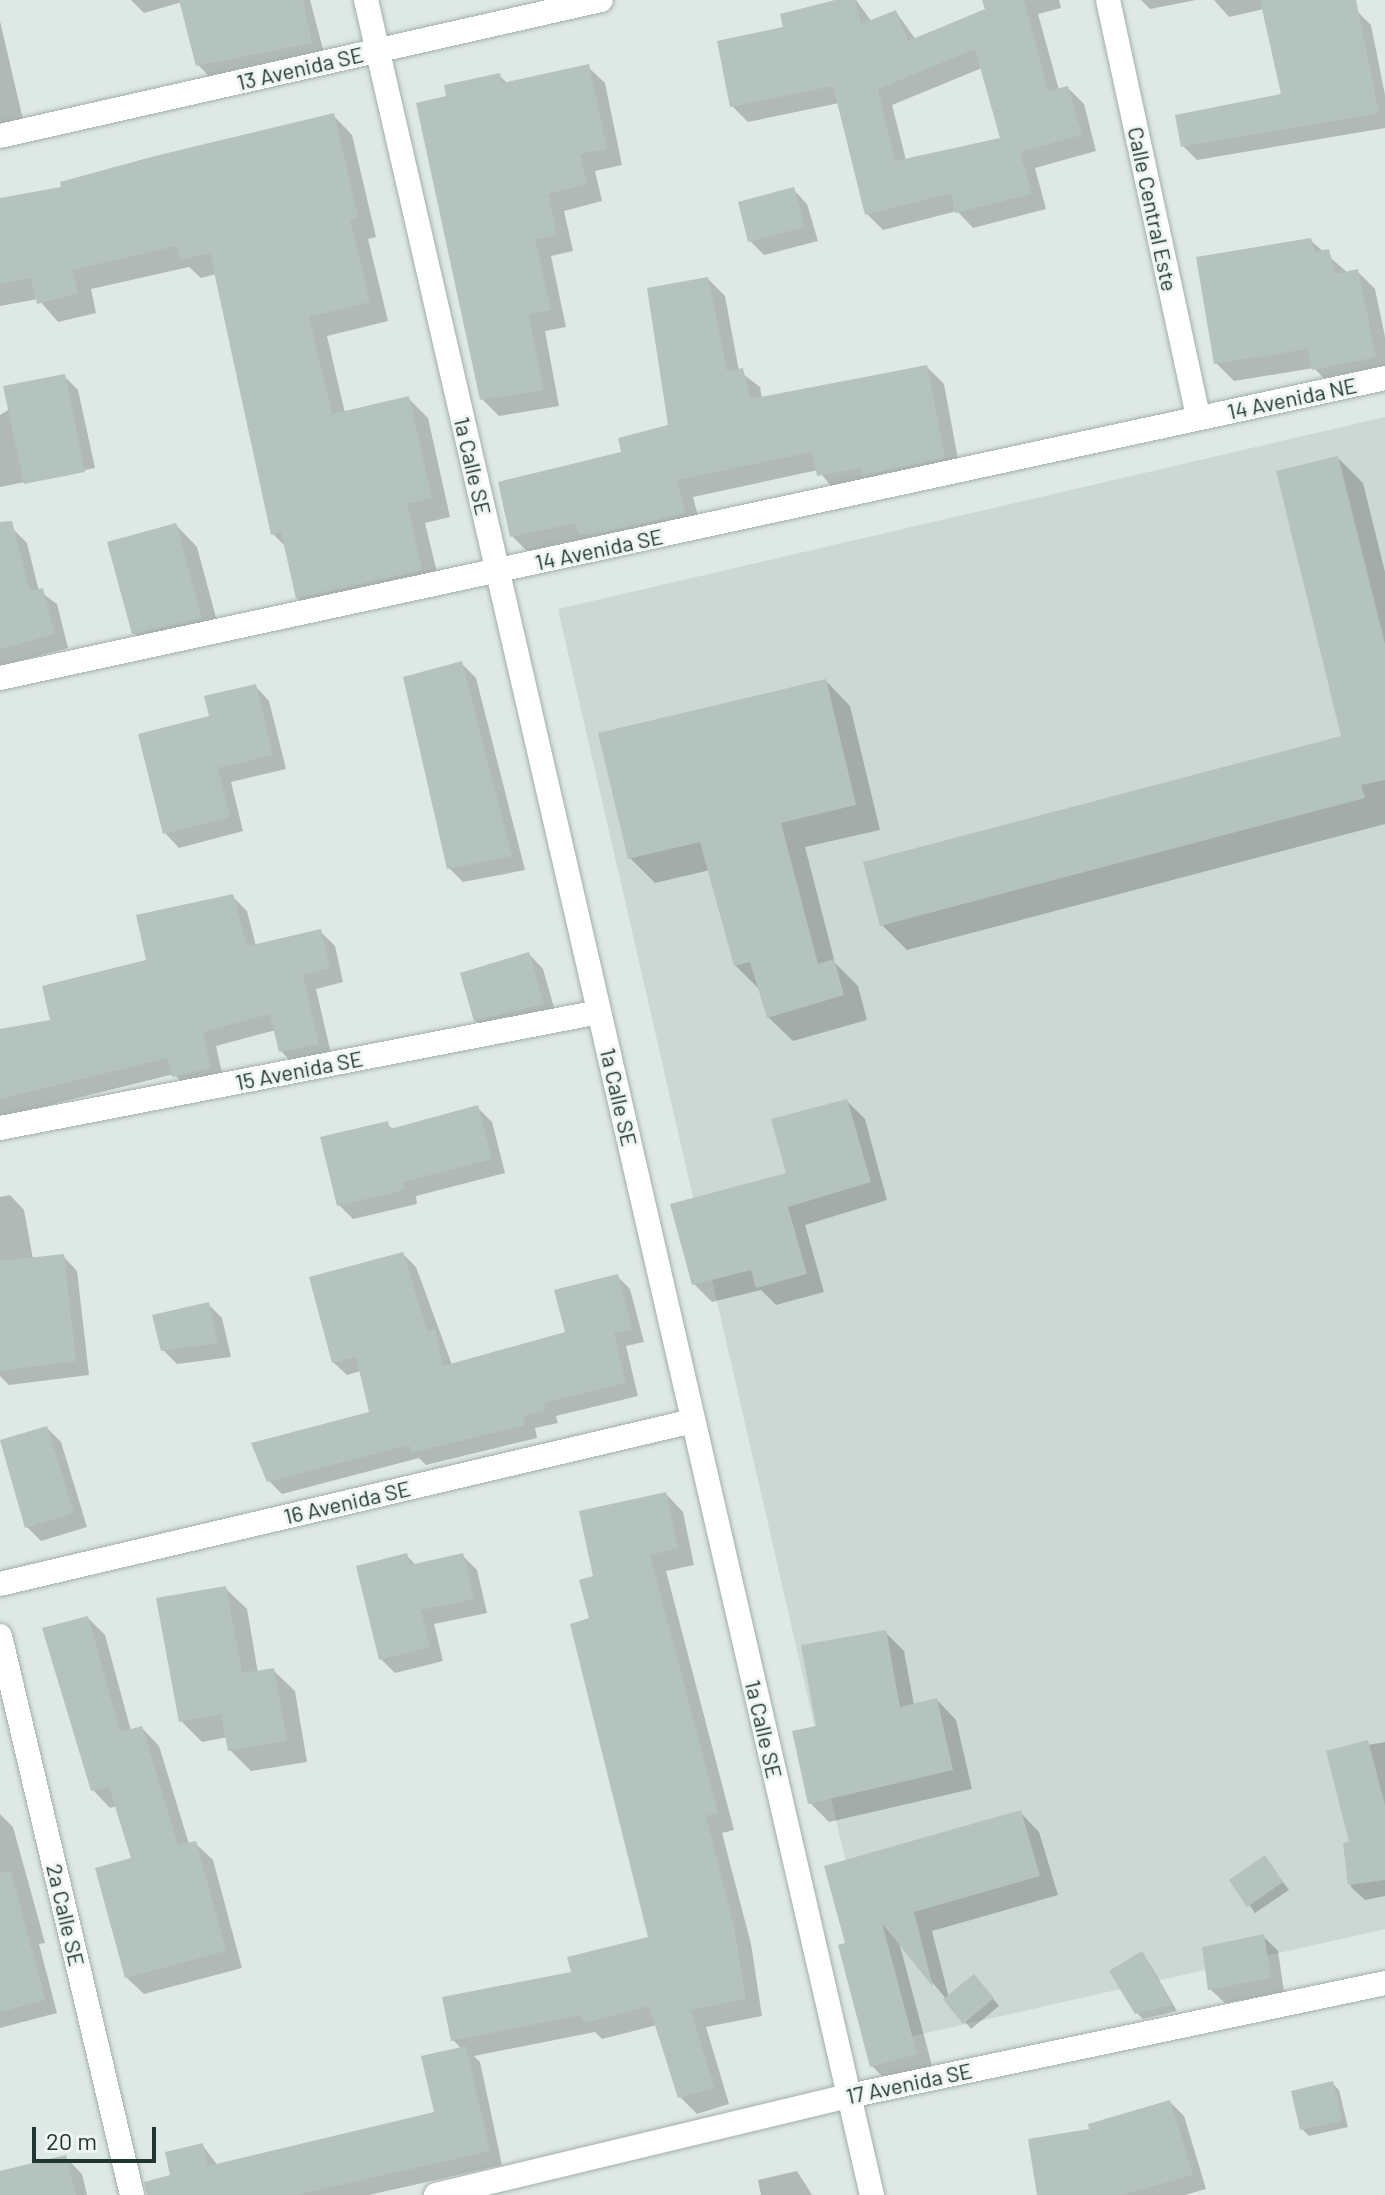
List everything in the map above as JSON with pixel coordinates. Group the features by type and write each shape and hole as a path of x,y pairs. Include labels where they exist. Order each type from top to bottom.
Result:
{"street":[{"name":"1a Calle SE","path":"366,0 872,2195"},
{"name":"13 Avenida SE","path":"0,136 601,0"},
{"name":"Calle Central Este","path":"1108,0 1198,417"},
{"name":"14 Avenida NE","path":"1198,417 1385,378"},
{"name":"14 Avenida SE","path":"0,678 1198,417"},
{"name":"15 Avenida SE","path":"0,1128 599,1012"},
{"name":"16 Avenida SE","path":"0,1584 693,1421"},
{"name":"2a Calle SE","path":"0,1636 132,2195"},
{"name":"17 Avenida SE","path":"436,2195 849,2096 1385,1983"}],"shaded area":[{"path":"1385,417 1385,1929 887,2042 558,609"}],"building":[{"path":"179,0 303,0 312,43 196,66"},
{"path":"835,0 855,0 861,24 896,10 908,41 985,9 982,0 1024,0 1048,91 1068,86 1082,135 1020,152 1032,194 955,213 951,193 865,215 833,86 730,107 717,41 783,27 780,14","holes":["975,49 1000,138 895,161 878,89"]},
{"path":"1260,0 1356,0 1379,113 1181,147 1175,115 1281,94"},
{"path":"589,64 607,149 580,154 587,184 548,194 557,235 535,240 551,310 529,315 543,390 480,400 416,103 446,96 444,85 500,73 502,83"},
{"path":"334,113 358,218 350,220 370,302 309,317 332,414 409,396 432,498 407,504 422,570 296,599 281,532 271,535 210,253 180,260 176,246 72,270 78,293 37,304 31,278 0,284 0,198 61,187 60,182 155,156"},
{"path":"794,187 805,227 748,242 738,202"},
{"path":"1311,238 1315,252 1329,249 1335,274 1358,269 1376,357 1312,370 1307,349 1214,364 1196,257"},
{"path":"708,277 727,371 743,368 750,399 927,365 945,458 863,476 861,468 817,476 812,452 677,480 686,514 595,534 579,534 576,523 510,537 498,482 621,452 618,438 668,425 647,288"},
{"path":"65,374 85,472 24,484 3,386"},
{"path":"1338,456 1385,644 1385,780 1361,785 1365,798 880,926 863,862 1341,736 1276,471"},
{"path":"12,521 30,591 43,588 55,634 0,649 0,522"},
{"path":"176,523 202,619 132,634 107,542"},
{"path":"462,661 512,856 447,869 403,677"},
{"path":"826,679 856,805 781,823 818,964 834,959 844,995 767,1018 750,962 734,966 700,842 628,859 598,733"},
{"path":"256,684 273,755 218,768 230,817 163,834 138,734 209,716 204,696"},
{"path":"233,894 247,946 321,929 330,968 303,975 319,1044 279,1052 270,1014 203,1032 211,1068 172,1077 168,1058 0,1099 0,1029 50,1020 42,986 146,960 136,915"},
{"path":"529,952 544,1004 474,1021 460,973"},
{"path":"847,1099 871,1182 788,1207 807,1274 756,1288 751,1270 692,1285 670,1204 786,1173 771,1119"},
{"path":"478,1105 492,1159 403,1182 404,1190 337,1206 320,1137 388,1121 390,1129"},
{"path":"403,1252 427,1331 435,1329 443,1366 565,1332 554,1290 618,1274 632,1329 614,1333 626,1383 544,1403 546,1410 523,1416 525,1425 411,1453 409,1445 267,1482 251,1443 369,1412 356,1357 332,1363 309,1277"},
{"path":"64,1254 76,1361 0,1371 0,1261"},
{"path":"209,1302 218,1343 161,1351 152,1315"},
{"path":"47,1426 74,1513 25,1528 0,1440"},
{"path":"666,1492 678,1548 650,1555 718,1813 706,1816 734,1926 746,1999 691,2010 714,2088 678,2098 649,2006 584,2023 581,2015 451,2041 442,1997 571,1972 567,1957 648,1937 570,1624 589,1618 579,1580 593,1576 579,1511"},
{"path":"407,1553 410,1565 463,1553 474,1599 421,1610 430,1647 379,1660 356,1566"},
{"path":"226,1586 242,1673 274,1668 287,1741 228,1751 221,1714 179,1722 156,1598"},
{"path":"88,1616 120,1732 142,1726 178,1845 196,1841 226,1951 125,1978 95,1868 131,1858 109,1787 91,1791 42,1628"},
{"path":"886,1630 900,1707 937,1698 953,1770 808,1804 792,1731 816,1726 801,1645"},
{"path":"1368,1740 1385,1805 1385,1880 1348,1885 1343,1843 1349,1842 1326,1751"},
{"path":"1021,1810 1040,1876 914,1912 933,1987 882,1923 917,2054 870,2067 838,1945 845,1943 824,1866"},
{"path":"1265,1855 1283,1882 1247,1907 1229,1880"},
{"path":"11,1871 45,2000 0,2012 0,1873"},
{"path":"1264,1934 1271,1978 1208,1990 1202,1947"},
{"path":"1142,1951 1172,2005 1135,2014 1109,1971"},
{"path":"974,1974 994,1998 963,2024 943,1999"},
{"path":"466,2046 490,2151 296,2195 147,2195 144,2182 170,2175 165,2152 203,2143 208,2166 434,2112 421,2056"},
{"path":"1333,2081 1342,2121 1300,2130 1291,2091"},
{"path":"1170,2100 1193,2175 1122,2195 1037,2195 1028,2139 1089,2129 1088,2124"},
{"path":"66,2155 76,2195 0,2195 0,2171"}]}
